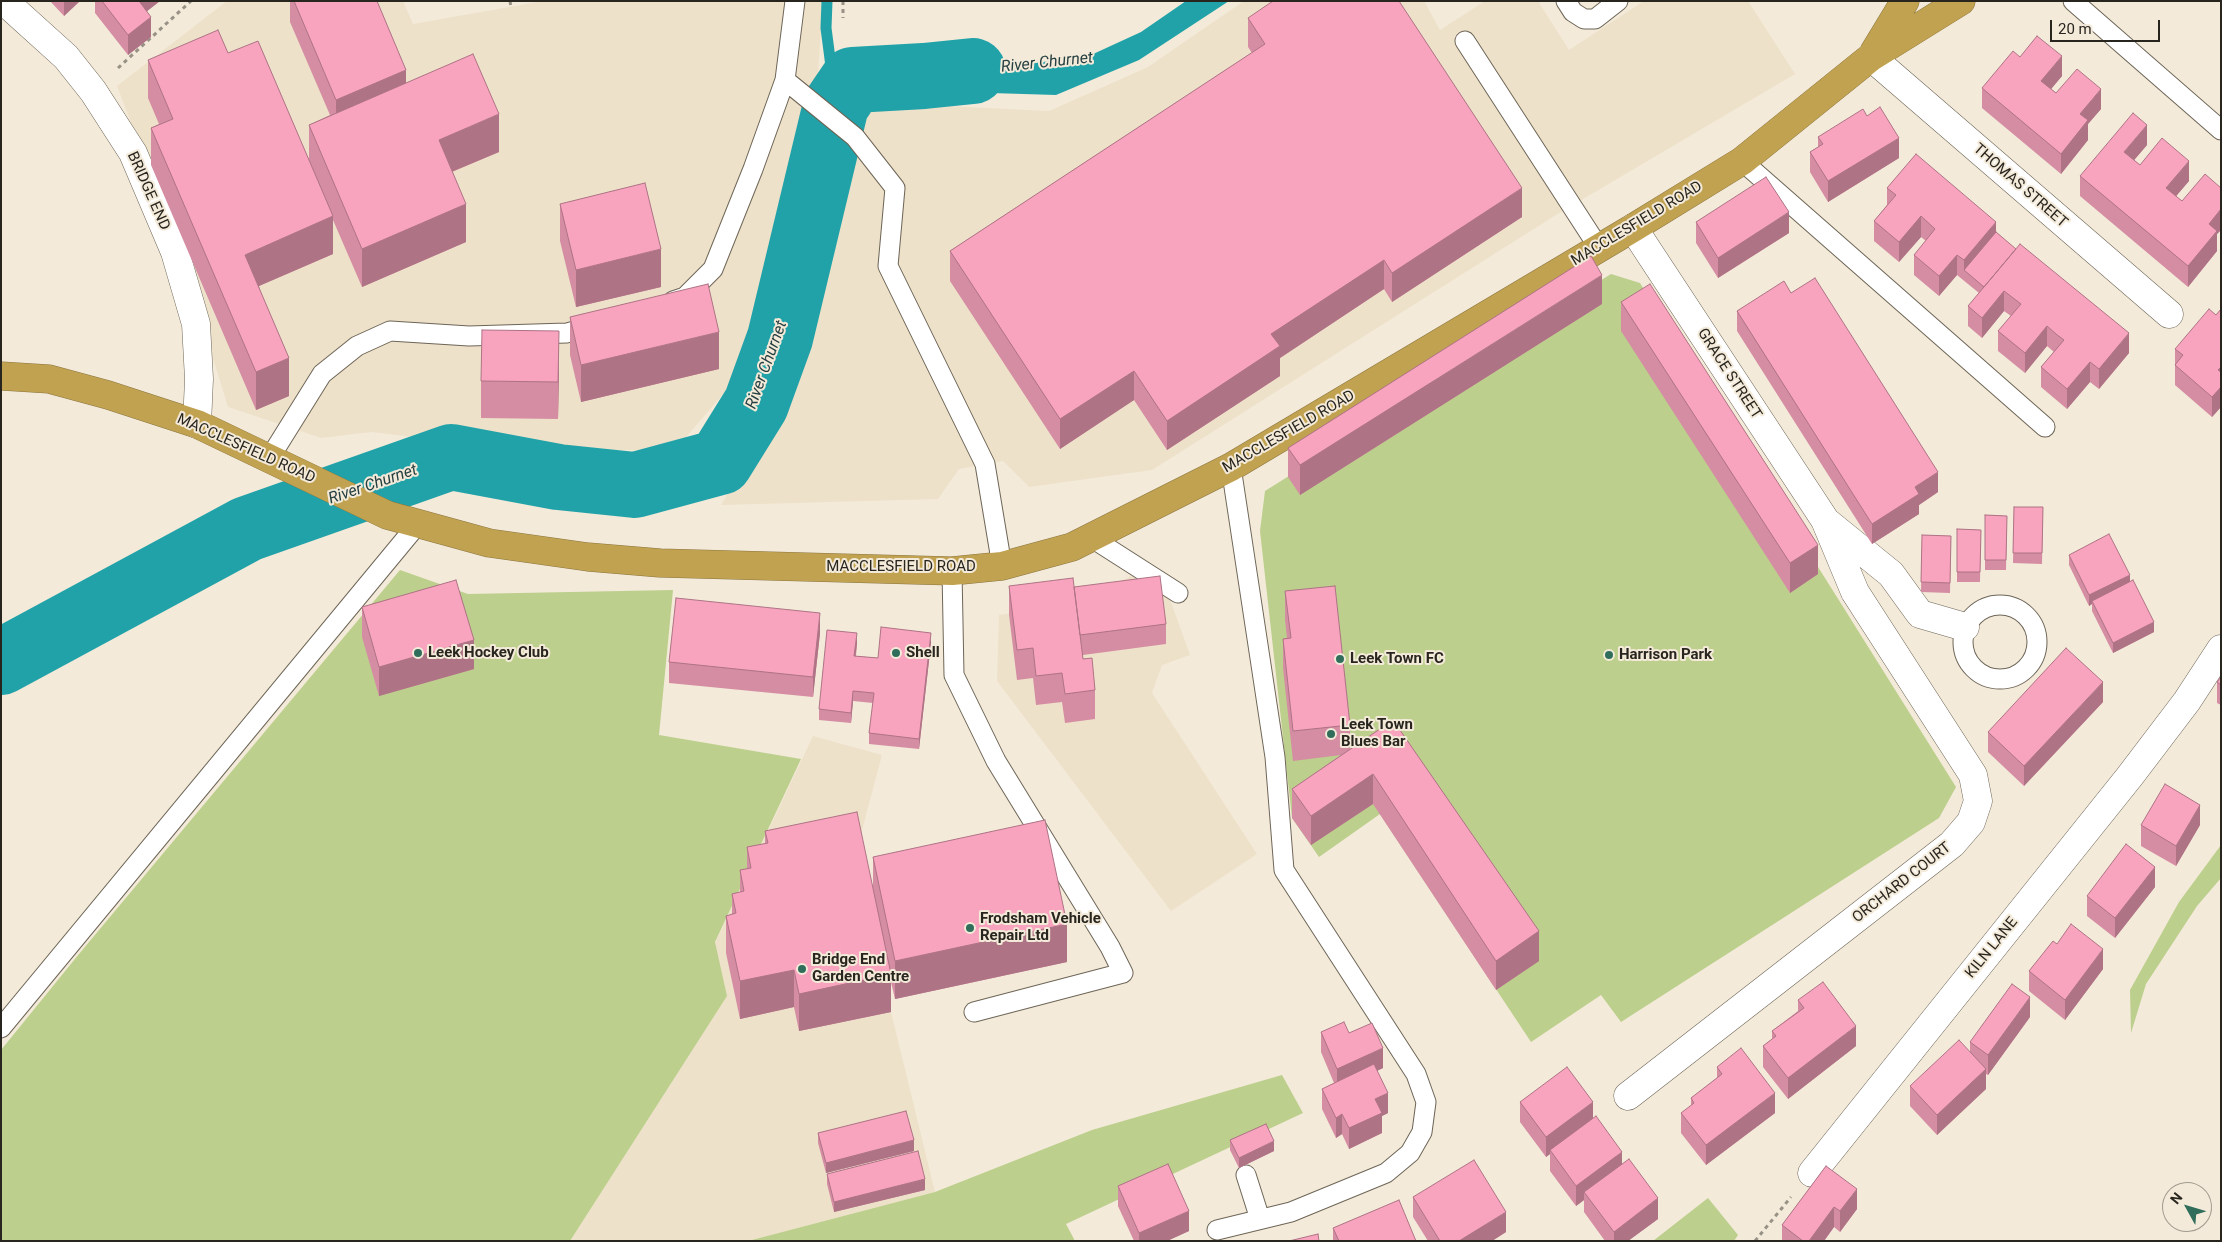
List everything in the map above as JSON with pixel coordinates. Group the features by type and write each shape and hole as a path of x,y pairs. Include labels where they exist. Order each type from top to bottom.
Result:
{"highway":[{"name":"MACCLESFIELD ROAD","path":"1871,58 1905,1"},
{"name":"MACCLESFIELD ROAD","path":"1,376 49,379 108,394 196,424 387,515 417,525 489,543 588,557 660,563 952,571 1002,566 1072,547 1231,467 1742,161 1871,58 1961,1"}],"street":[{"name":"BRIDGE END","path":"4,1 66,57 93,91 133,153 175,252 196,324 198,379 196,424"},
{"name":"THOMAS STREET","path":"1871,58 2169,314"},
{"name":"GRACE STREET","path":"1633,228 1825,520"},
{"path":"1825,520 1891,574 1920,614 1965,627"},
{"name":"ORCHARD COURT","path":"1628,1096 1952,844 1971,822 1978,800 1973,775 1855,592 1825,520"},
{"name":"KILN LANE","path":"1812,1173 2130,776 2187,701 2221,649"}],"lane":[{"path":"653,307 685,297 713,269 754,169 784,80 795,1"},
{"path":"1566,1 1573,12 1584,19 1595,18 1618,1"},
{"path":"2073,1 2221,130"},
{"path":"1465,41 1599,248"},
{"path":"784,80 855,137 895,188 888,266 985,464 1002,566"},
{"path":"1742,161 2045,427"},
{"path":"279,464 322,374 357,346 390,331 469,336 567,333 610,320"},
{"path":"1217,1230 1291,1212 1386,1172 1410,1153 1422,1132 1426,1102 1416,1074 1284,870 1275,758 1231,467"},
{"path":"1,1028 417,525"},
{"path":"1092,538 1178,592"},
{"path":"952,571 954,676 996,761 1110,946 1123,973 974,1012"},
{"path":"1246,1175 1260,1220"}],"path":[{"path":"93,91 191,1"},
{"path":"510,1 511,7"},
{"path":"843,1 843,18"},
{"path":"1755,1241 1812,1173"}],"shaded area":[{"path":"227,1 403,1 413,24 543,1 823,1 817,87 761,350 675,450 526,450 371,432 321,438 228,407 180,251 117,86"},
{"path":"1244,1 1424,1 1440,30 1485,1 1538,1 1569,50 1644,1 1748,1 1795,74 1556,215 1152,470 1029,487 1003,461 959,469 938,499 721,505 783,398 822,267 841,141 863,102 1049,111 1148,67"},
{"path":"1145,568 1167,591 1190,655 1162,665 1152,693 1257,854 1171,911 997,681 999,615 1041,608 1098,594"},
{"name":"Bridge End Garden Centre","path":"813,736 882,755 857,849 891,1012 935,1192 748,1241 570,1241 727,996 715,943"}],"green space":[{"path":"1611,274 1640,283 1956,787 1939,818 1621,1022 1601,995 1531,1042 1380,814 1319,857 1292,818 1260,531 1265,491"},
{"path":"400,570 468,594 673,590 659,735 801,759 715,942 727,996 570,1241 1,1241 1,1050"},
{"path":"2221,845 2221,878 2197,906 2146,984 2131,1033 2130,990 2179,902"},
{"path":"1282,1075 1303,1113 1066,1224 1075,1241 748,1241 935,1192 1092,1130"},
{"path":"1708,1198 1738,1235 1734,1241 1653,1241"}],"water":[{"path":"1186,1 1229,1 1139,60 1056,95 893,90 868,66 906,62 1029,64 1091,55 1141,32"}],"building":[{"path":"102,1 139,1 151,17 128,35"},
{"path":"294,1 377,1 406,70 336,100"},
{"path":"1273,1 1399,1 1522,188 1392,273 1384,260 1271,334 1280,346 1167,421 1134,371 1060,419 950,251 1265,44 1248,18"},
{"path":"218,30 228,53 258,41 333,216 245,255 289,358 256,372 151,128 173,119 148,60"},
{"path":"2037,36 2062,56 2041,81 2056,93 2077,69 2101,89 2080,114 2088,120 2061,154 1982,88 2013,51 2020,57"},
{"path":"473,54 499,114 439,140 466,204 362,249 309,125"},
{"path":"1880,107 1899,138 1828,181 1810,152 1823,144 1818,137 1863,109 1867,116"},
{"path":"2133,113 2147,125 2124,152 2140,165 2162,138 2189,161 2166,188 2182,201 2205,174 2221,188 2221,209 2209,224 2217,231 2188,266 2080,176"},
{"path":"1916,154 1996,222 1964,260 1957,255 1939,276 1914,255 1935,229 1921,216 1899,242 1874,221 1896,195 1887,188"},
{"path":"1766,177 1789,212 1718,258 1696,222"},
{"path":"645,183 661,249 576,270 560,204"},
{"path":"1996,232 2016,249 1984,287 1964,270"},
{"path":"2020,244 2129,333 2099,369 2090,362 2067,389 2041,367 2064,340 2047,326 2025,353 1998,331 2021,304 2004,291 1982,318 1968,306"},
{"path":"1591,256 1602,275 1300,465 1288,448"},
{"path":"1815,278 1938,472 1915,487 1919,494 1872,524 1737,311 1784,281 1791,293"},
{"path":"708,284 719,332 581,365 570,317"},
{"path":"1650,284 1818,545 1790,563 1621,302"},
{"path":"2209,309 2216,315 2221,309 2221,367 2218,370 2221,372 2221,387 2212,397 2175,365 2183,355 2175,349"},
{"path":"482,330 559,331 558,382 481,381"},
{"path":"2014,507 2043,507 2042,553 2013,553"},
{"path":"1985,515 2007,516 2006,560 1985,560"},
{"path":"1957,529 1981,530 1980,572 1957,572"},
{"path":"2109,534 2130,575 2089,595 2069,555"},
{"path":"1922,535 1951,536 1950,583 1921,582"},
{"path":"1160,576 1166,624 1080,635 1074,587"},
{"path":"1073,578 1083,659 1092,658 1095,690 1065,694 1062,673 1036,676 1033,648 1017,650 1009,586"},
{"path":"456,580 474,640 379,667 362,607"},
{"path":"2133,580 2154,622 2113,643 2092,601"},
{"path":"1335,586 1350,725 1293,731 1283,639 1291,638 1285,591"},
{"path":"676,598 820,613 813,677 669,662"},
{"path":"881,627 931,633 919,739 869,733 874,693 853,691 851,713 819,709 827,630 857,633 854,656 878,658"},
{"path":"2066,648 2103,682 2024,766 1988,732"},
{"path":"2221,677 2221,685 2217,682"},
{"path":"1393,720 1539,931 1496,961 1373,774 1311,816 1292,789"},
{"path":"2165,784 2200,805 2176,846 2141,825"},
{"path":"857,812 891,974 799,994 794,970 740,981 726,916 736,913 732,894 744,891 740,870 751,868 747,847 768,843 765,831"},
{"name":"Frodsham Vehicle Repair Ltd","path":"1045,820 1067,924 895,961 873,857"},
{"path":"2126,844 2155,867 2115,918 2087,896"},
{"path":"2071,924 2103,949 2065,1000 2029,971 2053,941 2057,944"},
{"path":"1823,982 1856,1026 1788,1078 1763,1046 1776,1036 1772,1031 1804,1008 1798,1000"},
{"path":"2012,984 2030,997 1988,1055 1970,1042"},
{"path":"1344,1022 1349,1033 1372,1023 1383,1048 1337,1069 1321,1032"},
{"path":"1959,1040 1986,1069 1937,1115 1910,1086"},
{"path":"1741,1048 1775,1093 1706,1145 1681,1113 1694,1103 1691,1098 1722,1074 1717,1067"},
{"path":"1374,1064 1388,1093 1375,1099 1382,1113 1349,1128 1342,1114 1336,1118 1322,1089"},
{"path":"1567,1067 1593,1102 1546,1137 1520,1102"},
{"path":"906,1111 914,1140 826,1163 818,1133"},
{"path":"1596,1116 1622,1152 1576,1186 1550,1150"},
{"path":"1266,1124 1274,1141 1239,1158 1230,1140"},
{"path":"918,1151 925,1179 834,1202 827,1174"},
{"path":"1629,1159 1658,1198 1614,1232 1584,1192"},
{"path":"1474,1160 1506,1212 1459,1241 1440,1241 1413,1197"},
{"path":"1168,1164 1189,1211 1139,1233 1118,1186"},
{"path":"1826,1166 1857,1189 1840,1211 1834,1207 1809,1241 1803,1241 1782,1225"},
{"path":"1399,1200 1416,1241 1339,1241 1333,1228"},
{"path":"1318,1234 1319,1241 1289,1241"}],"waterway":[{"path":"827,1 826,28 836,105"},
{"name":"River Churnet","path":"1,662 247,529 451,457 558,477 635,485 720,462 756,404 780,338 836,105 853,80 973,71"}],"place":[{"name":"Leek Hockey Club","path":"418,653"},
{"name":"Shell","path":"896,653"},
{"name":"Harrison Park","path":"1609,655"},
{"name":"Leek Town FC","path":"1340,659"},
{"name":"Leek Town Blues Bar","path":"1331,734"},
{"name":"Frodsham Vehicle Repair Ltd","path":"970,928"},
{"name":"Bridge End Garden Centre","path":"802,969"}]}
